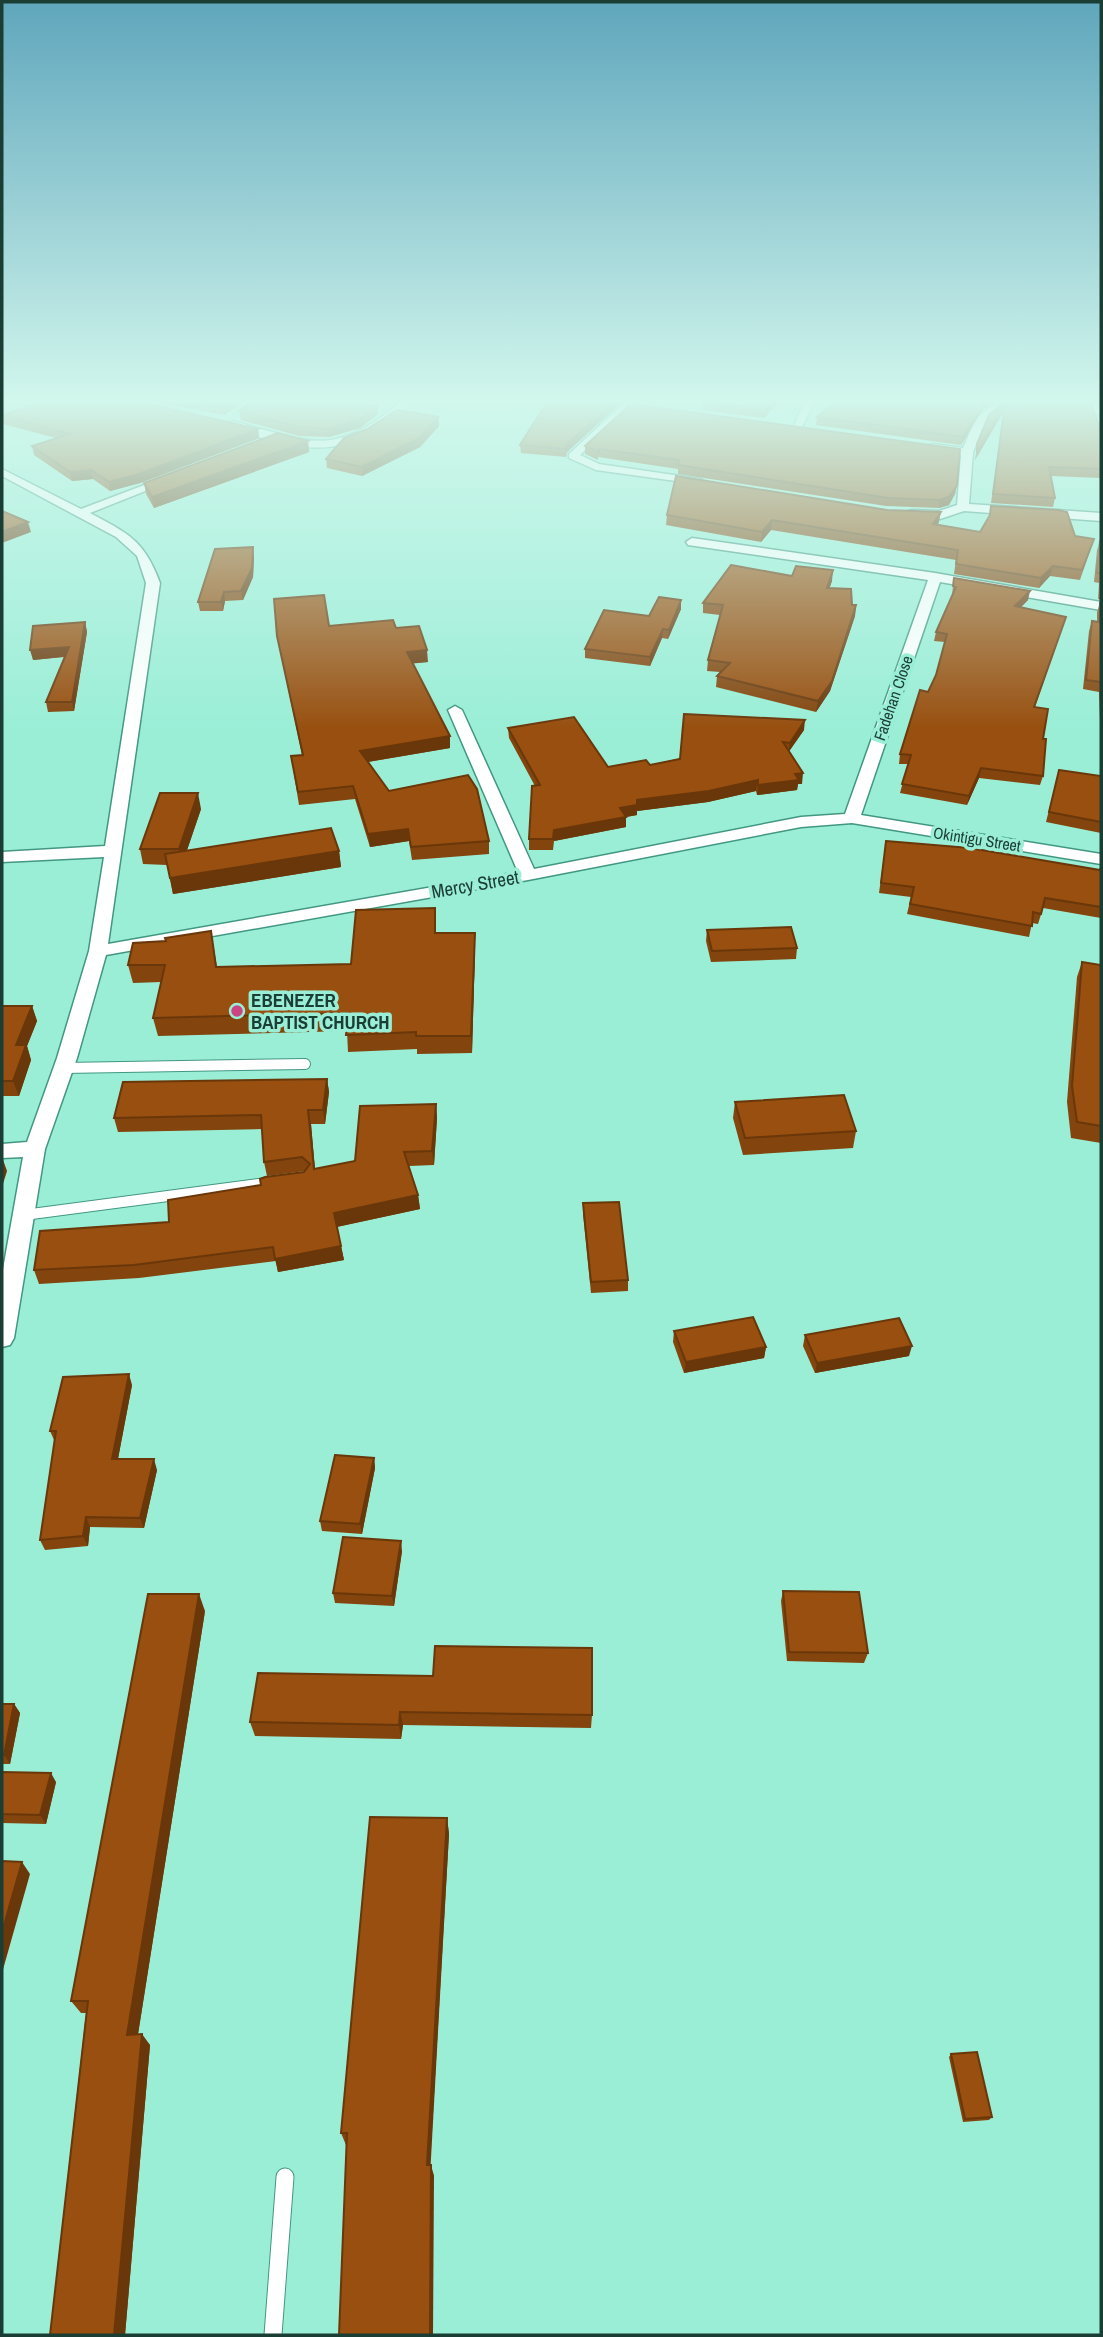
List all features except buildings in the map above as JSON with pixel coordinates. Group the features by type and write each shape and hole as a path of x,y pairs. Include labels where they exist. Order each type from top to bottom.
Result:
{"street":[{"path":"898,513 940,515 952,511"},
{"path":"1020,511 1101,517"},
{"path":"2,1338 35,1149 64,1068 98,951 134,692 153,583 143,555 120,534 83,512"},
{"path":"692,542 935,577 1101,606"},
{"name":"Fadehan Close","path":"852,818 935,577"},
{"path":"455,710 528,875"},
{"name":"Okintigu Street","path":"852,818 1101,859"},
{"name":"Mercy Street","path":"98,951 528,875 741,832 852,818"},
{"path":"2,858 114,851"},
{"path":"2,1151 35,1149"}],"lane":[{"path":"64,1068 305,1065"},
{"path":"23,1215 292,1180"},
{"path":"273,2335 285,2177"}],"place":[{"name":"EBENEZER BAPTIST CHURCH","path":"237,1011"}]}
